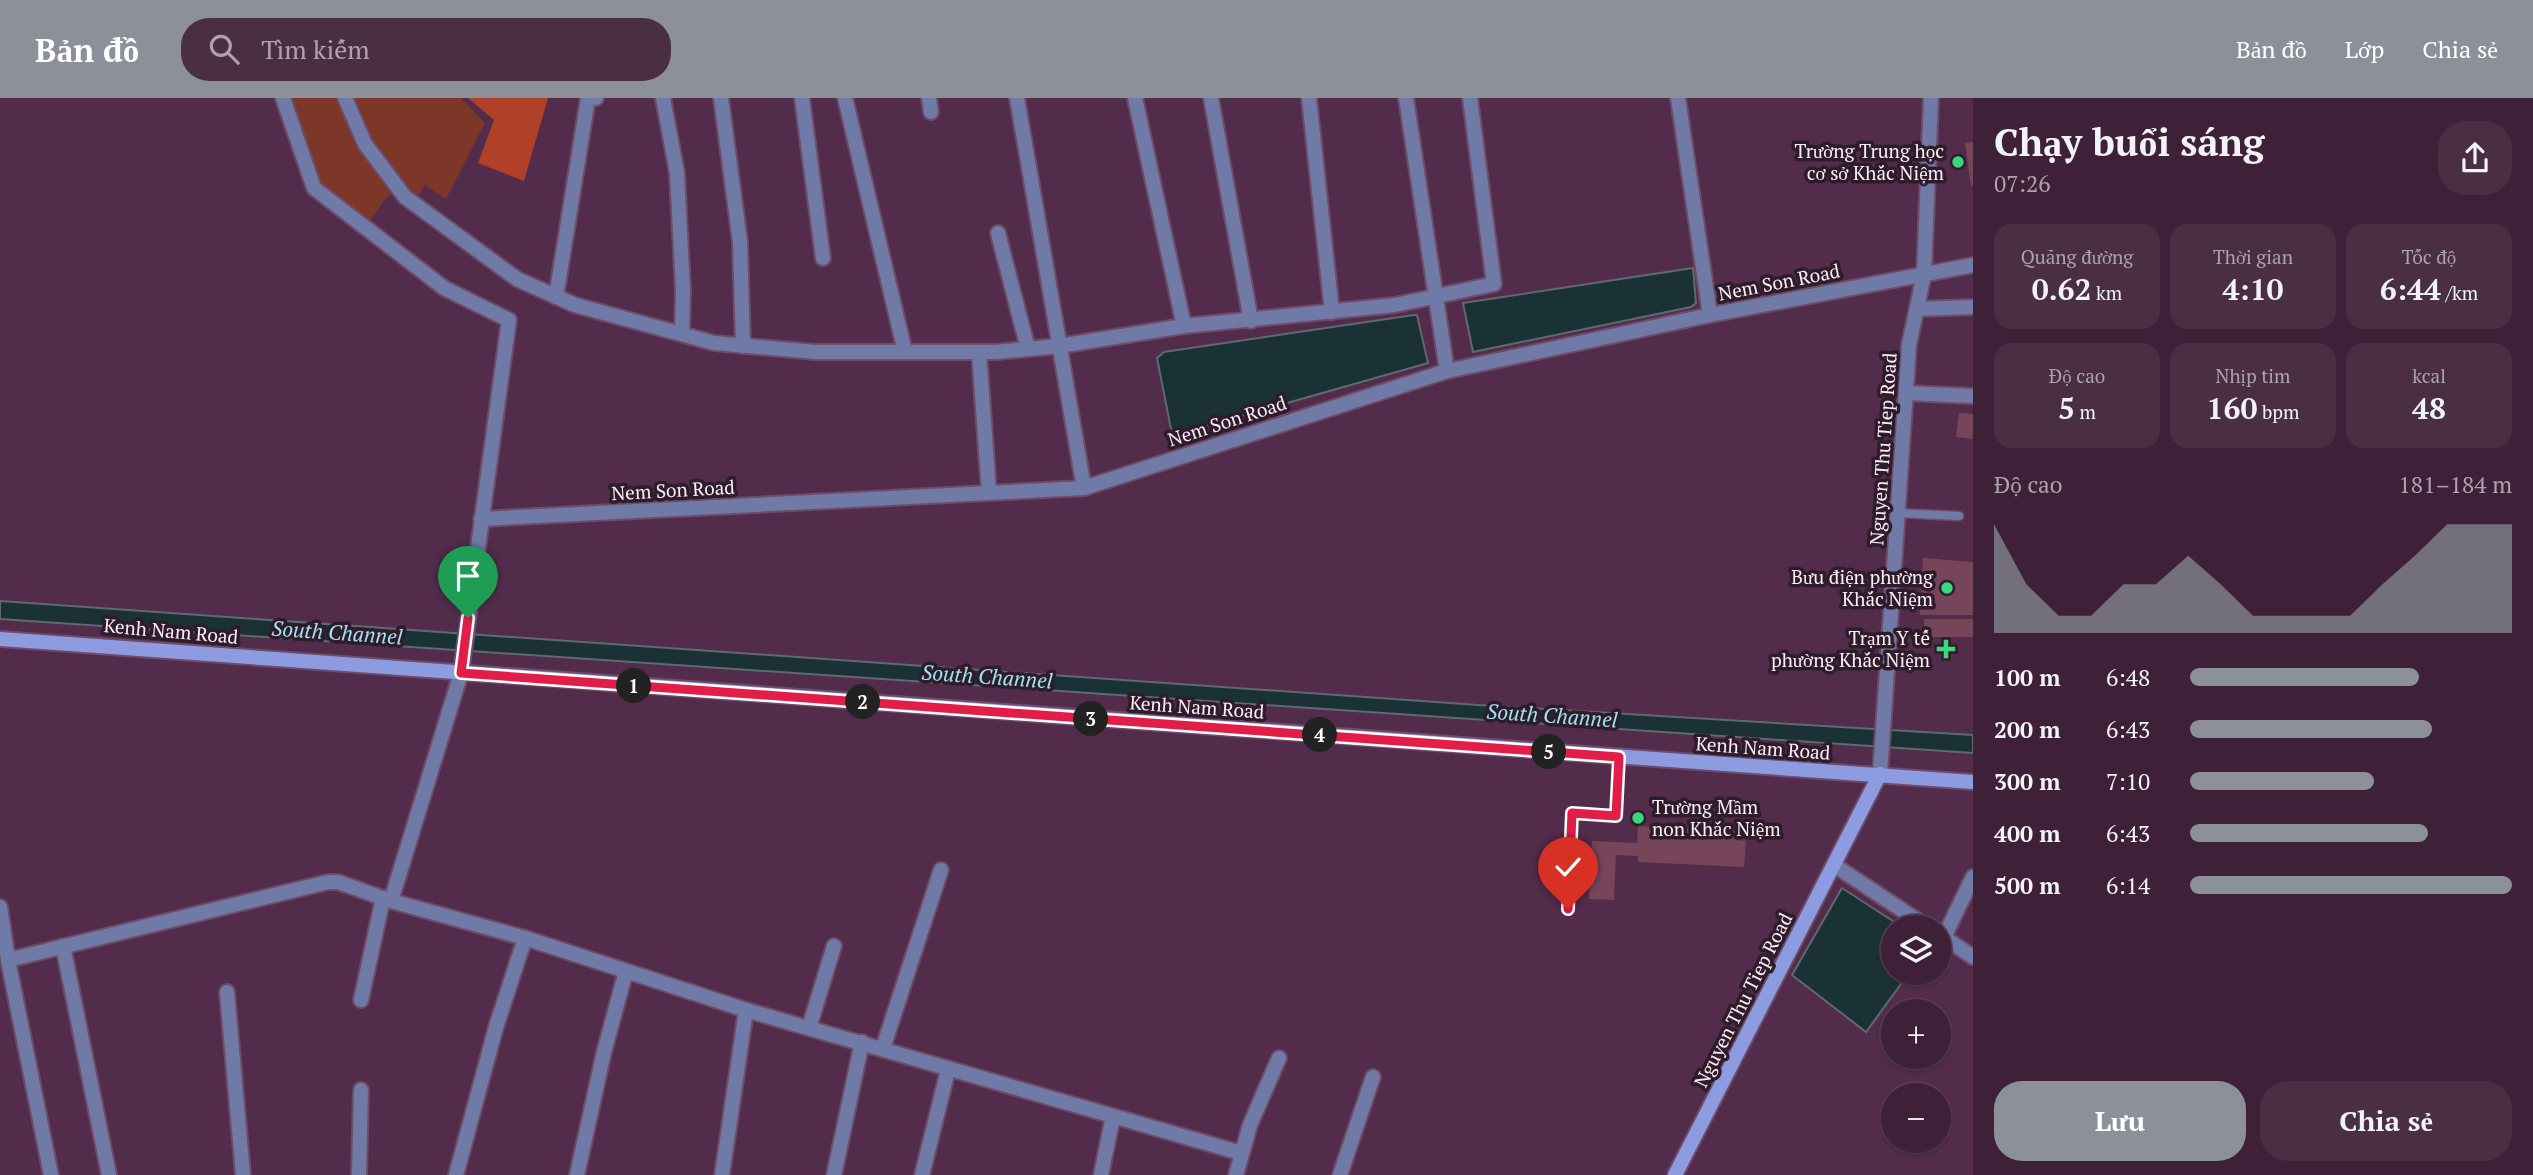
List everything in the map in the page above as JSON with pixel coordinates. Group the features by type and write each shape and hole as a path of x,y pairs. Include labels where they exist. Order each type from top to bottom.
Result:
{"main road":[{"name":"Kenh Nam Road","path":"0,639 1973,782"},
{"name":"Nguyen Thu Tiep Road","path":"1675,1175 1880,775"}],"street":[{"path":"283,98 314,188 444,288 509,320 461,673 387,900 361,1000"},
{"path":"345,98 365,144 405,197 517,279 575,306 714,343 815,352 979,352 1059,346 1184,326 1395,305 1494,284 1470,98"},
{"path":"556,297 588,99 596,98"},
{"path":"663,98 677,173 683,291 681,334"},
{"path":"720,98 740,242 743,346"},
{"path":"802,98 822,258"},
{"path":"845,98 905,352"},
{"path":"1017,98 1084,488"},
{"path":"1135,98 1184,326"},
{"path":"1211,98 1251,321"},
{"path":"1308,98 1332,312"},
{"path":"1406,98 1447,371"},
{"path":"1678,98 1710,315"},
{"name":"Nguyen Thu Tiep Road","path":"1880,775 1909,345 1924,274 1931,98"},
{"path":"998,233 1028,349"},
{"name":"Nem Son Road","path":"481,519 1084,488 1447,371 1710,315 1973,265"},
{"path":"1917,309 1973,307"},
{"path":"979,352 989,493"},
{"path":"1906,393 1973,396"},
{"path":"1834,865 1909,915"},
{"path":"883,1048 942,870"},
{"path":"1951,918 1973,877"},
{"path":"4,962 328,882 338,883 387,900 526,938 746,1010 1241,1153"},
{"path":"0,907 4,962 51,1175"},
{"path":"456,1175 496,1027 526,938"},
{"path":"1951,943 1973,957"},
{"path":"62,946 109,1175"},
{"path":"809,1028 834,946"},
{"path":"577,1175 604,1052 626,971"},
{"path":"228,992 243,1175"},
{"path":"722,1175 746,1010"},
{"path":"834,1175 862,1042"},
{"path":"1236,1175 1250,1125 1279,1058"},
{"path":"922,1175 948,1070"},
{"path":"1340,1175 1373,1077"},
{"path":"359,1175 361,1090"},
{"path":"1101,1175 1113,1116"}],"lane":[{"path":"1898,513 1959,516"},
{"path":"1568,909 1572,813 1616,816 1619,757"}],"shaded area":[{"path":"292,98 461,98 485,123 446,199 425,185 418,197 405,185 386,198 369,222 320,185"},
{"path":"468,98 548,98 524,181 478,163 494,120"}],"water":[{"path":"1693,268 1696,303 1691,307 1473,352 1463,303"},
{"path":"1417,315 1428,363 1178,434 1171,429 1157,358 1164,352"},
{"name":"South Channel","path":"0,601 1478,705 1973,735 1973,753 0,619"},
{"path":"1842,888 1884,915 1881,915 1881,985 1900,985 1890,999 1881,999 1881,1011 1866,1032 1792,975"}],"building":[{"path":"1973,142 1973,185 1971,186 1965,143"},
{"path":"1959,413 1973,414 1973,439 1956,437"},
{"name":"Bưu điện phường Khắc Niệm","path":"1923,558 1973,562 1973,615 1920,615"},
{"path":"1924,619 1973,619 1973,637 1924,637"},
{"path":"1638,826 1737,831 1736,840 1746,841 1744,867 1638,862 1638,856 1616,855 1614,900 1589,899 1592,841 1637,843"}],"place":[{"name":"Trường Trung học cơ sở Khắc Niệm","path":"1958,162"},
{"name":"Bưu điện phường Khắc Niệm","path":"1947,588"},
{"name":"Trạm Y tế phường Khắc Niệm","path":"1946,649"},
{"name":"Trường Mầm non Khắc Niệm","path":"1638,818"}],"route":[{"path":"468,618 461,673 1619,757 1616,816 1572,813 1568,909"}]}
